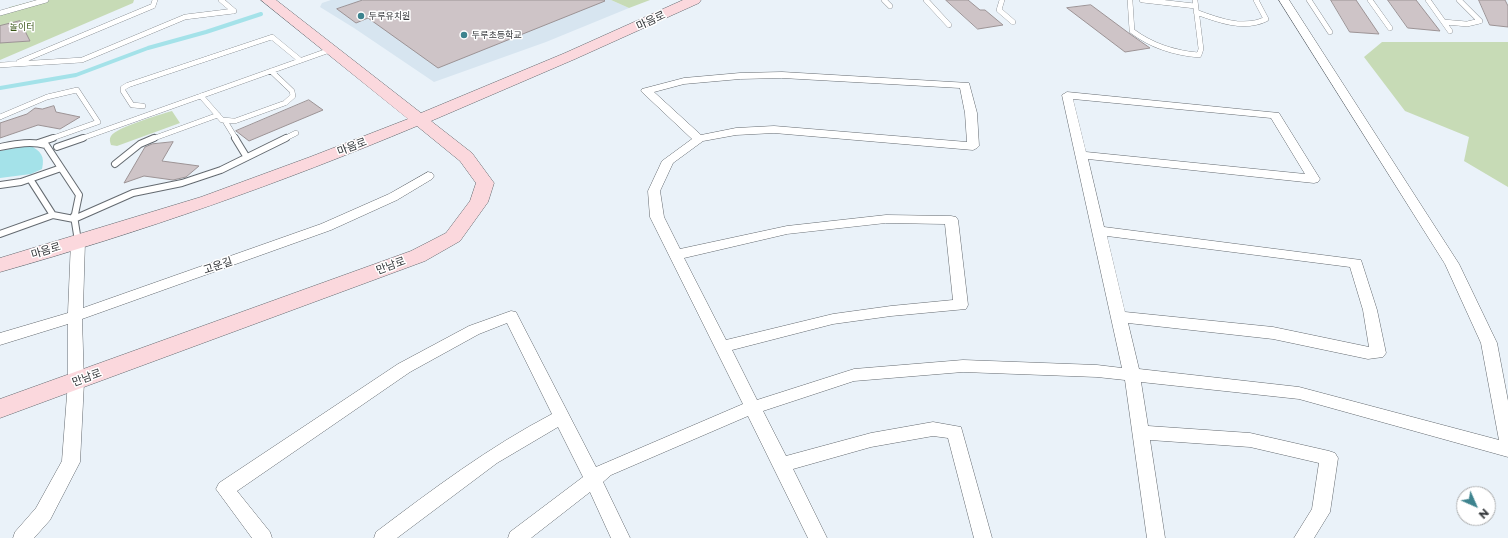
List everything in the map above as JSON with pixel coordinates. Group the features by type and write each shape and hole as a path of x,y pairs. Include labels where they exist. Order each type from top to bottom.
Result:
{"street":[{"name":"만남로","path":"0,409 418,256 452,237 479,202 485,183 466,157 268,0"},
{"name":"마음로","path":"0,265 209,200 327,157 625,33 694,0"},
{"path":"1284,0 1452,264 1490,343 1508,445"},
{"path":"699,139 646,91 684,81 768,75 965,86 971,113 974,146 793,130 752,129 699,139 668,161 654,191 657,217 818,538"},
{"path":"1081,155 1314,179 1275,115 1067,95 1132,375 1156,538"},
{"name":"고운길","path":"0,338 74,316 326,227 393,197 428,176"},
{"path":"676,255 787,230 886,219 951,220 961,305 891,311 833,319 722,347"},
{"path":"1098,231 1356,263 1370,310 1378,353 1368,353 1273,333 1118,317"},
{"path":"22,538 43,514 71,462 76,382 74,316 78,241"},
{"path":"263,538 225,489 404,368 474,330 511,316 621,538"},
{"path":"517,538 605,470 752,408 854,375 963,366 1097,371 1299,393 1508,450"},
{"path":"383,538 471,471 529,433 561,417"},
{"path":"781,465 871,440 933,430 955,432 983,538"},
{"path":"1140,432 1250,440 1328,458 1321,512 1303,538"}],"lane":[{"path":"0,13 20,5 46,0"},
{"path":"13,64 153,6 155,0"},
{"path":"0,66 82,60 185,17 198,14 219,14 234,11 221,0"},
{"path":"884,0 890,6"},
{"path":"926,0 949,25"},
{"path":"1002,0 999,10 1013,22"},
{"path":"1130,0 1132,31 1141,38 1173,52 1198,55 1201,49 1195,0"},
{"path":"1142,0 1196,9 1215,19 1252,25 1261,23 1266,19 1256,0"},
{"path":"1309,0 1330,32"},
{"path":"1370,0 1390,28"},
{"path":"1428,0 1450,31"},
{"path":"1444,22 1475,24 1480,21 1459,0"},
{"path":"0,19 10,10"},
{"path":"143,106 132,105 123,91 123,88 272,36 300,60"},
{"path":"57,148 330,50"},
{"path":"225,122 235,121 285,103 293,96 294,94 271,71"},
{"path":"0,117 35,101 63,92 76,90 98,122 38,143"},
{"path":"201,96 225,122 246,156"},
{"path":"115,164 140,144 168,132 218,115"},
{"path":"0,234 53,214 74,219 133,193 182,183 221,170 296,132"},
{"path":"0,147 24,142 46,145 79,195 74,219"},
{"path":"0,185 21,182 61,168"},
{"path":"30,179 53,214"},
{"path":"72,209 78,241"}],"shaded area":[{"name":"두루초등학교","path":"331,0 611,0 629,8 546,42 434,82 320,7 322,3"}],"green space":[{"name":"놀이터","path":"37,0 134,0 133,3 0,60 0,15 10,7"},
{"path":"611,0 650,0 629,8"},
{"path":"1382,42 1508,42 1508,187 1464,161 1469,137 1405,111 1364,57"},
{"path":"172,111 180,123 117,146 111,145 111,136 121,129"}],"water":[{"path":"29,145 37,149 41,154 43,161 42,169 31,174 0,178 0,151"}],"building":[{"name":"두루초등학교","path":"363,0 605,1 438,68 368,18 356,23 337,9"},
{"path":"946,0 968,0 980,10 985,10 1003,25 978,29"},
{"path":"1331,0 1356,0 1379,34 1350,32"},
{"path":"1388,0 1416,0 1440,31 1408,28"},
{"path":"1479,0 1505,0 1508,6 1508,27 1490,25"},
{"path":"1091,5 1150,48 1125,52 1067,8"},
{"path":"20,21 30,41 0,43 0,26"},
{"path":"309,100 323,110 249,141 236,131"},
{"path":"54,106 56,112 80,117 60,129 38,125 0,138 0,123 27,114 35,108 42,109"},
{"path":"173,142 162,161 199,166 186,177 173,180 144,176 124,183 145,147 152,144"}],"waterway":[{"path":"0,88 76,75 148,48 206,32 261,14"}],"place":[{"name":"두루유치원","path":"361,16"},
{"name":"두루초등학교","path":"464,35"}]}
